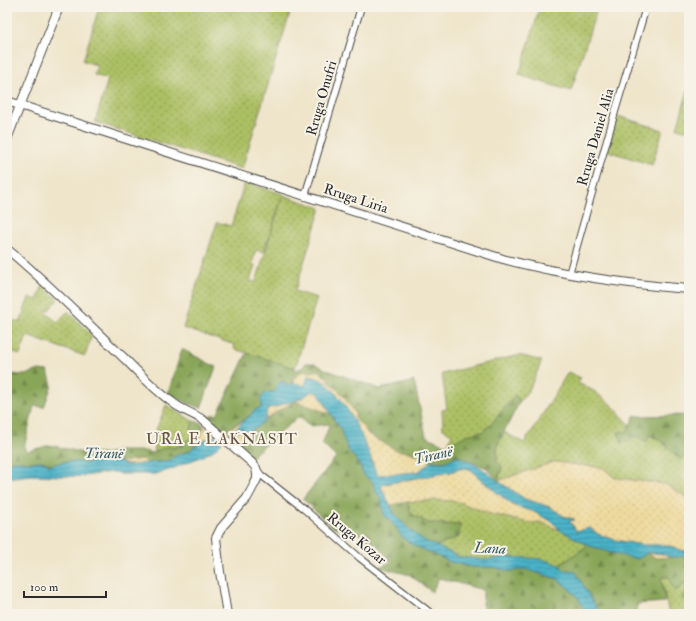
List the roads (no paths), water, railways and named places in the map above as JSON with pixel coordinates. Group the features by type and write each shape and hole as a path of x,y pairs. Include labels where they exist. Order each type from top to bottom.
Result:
{"main road":[{"path":"7,139 59,7"},
{"name":"Rruga Liria","path":"7,101 521,264 624,283 689,289"},
{"path":"7,249 35,273 107,343 171,402 180,409 198,416 254,466 257,479 254,485 246,498 219,531 216,538 226,614"}],"street":[{"name":"Rruga Onufri","path":"305,196 361,7"},
{"name":"Rruga Daniel Alia","path":"569,274 646,7"},
{"name":"Rruga Kozar","path":"254,466 261,475 304,509 360,558 432,614"},
{"path":"254,485 263,480 268,481"}],"water":[{"path":"308,376 323,381 344,404 361,434 374,468 379,475 418,472 431,461 445,462 457,456 480,467 525,499 550,507 563,516 575,520 569,521 577,531 590,528 598,534 615,540 642,545 667,545 684,551 689,551 689,556 671,557 659,553 648,553 637,559 611,553 588,545 560,530 551,521 532,511 514,506 470,469 463,468 450,472 384,484 381,487 396,516 423,540 460,557 486,560 509,557 542,559 560,565 563,570 575,571 600,614 586,614 578,597 558,579 525,569 509,571 493,567 473,567 451,562 413,545 402,537 396,527 384,514 381,499 373,483 364,475 358,462 347,448 340,428 317,392 312,391 295,401 268,408 264,421 254,429 243,433 242,428 231,439 227,435 251,415 253,411 261,408 262,403 260,400 265,393 275,392 277,385 283,381 285,382 286,386 293,383 301,384 302,386 305,385"},
{"path":"215,436 222,442 214,450 172,469 152,475 108,472 83,476 32,475 7,477 7,464 17,461 42,461 48,465 52,465 63,462 82,462 85,464 90,462 97,463 113,461 126,465 132,465 171,460 175,456 191,450 205,440"}],"district":[{"name":"URA E LAKNASIT","path":"222,438"}],"water label":[{"name":"Tiranë","path":"104,453"},
{"name":"Tiranë","path":"433,455"},
{"name":"Lana","path":"490,548"}]}
